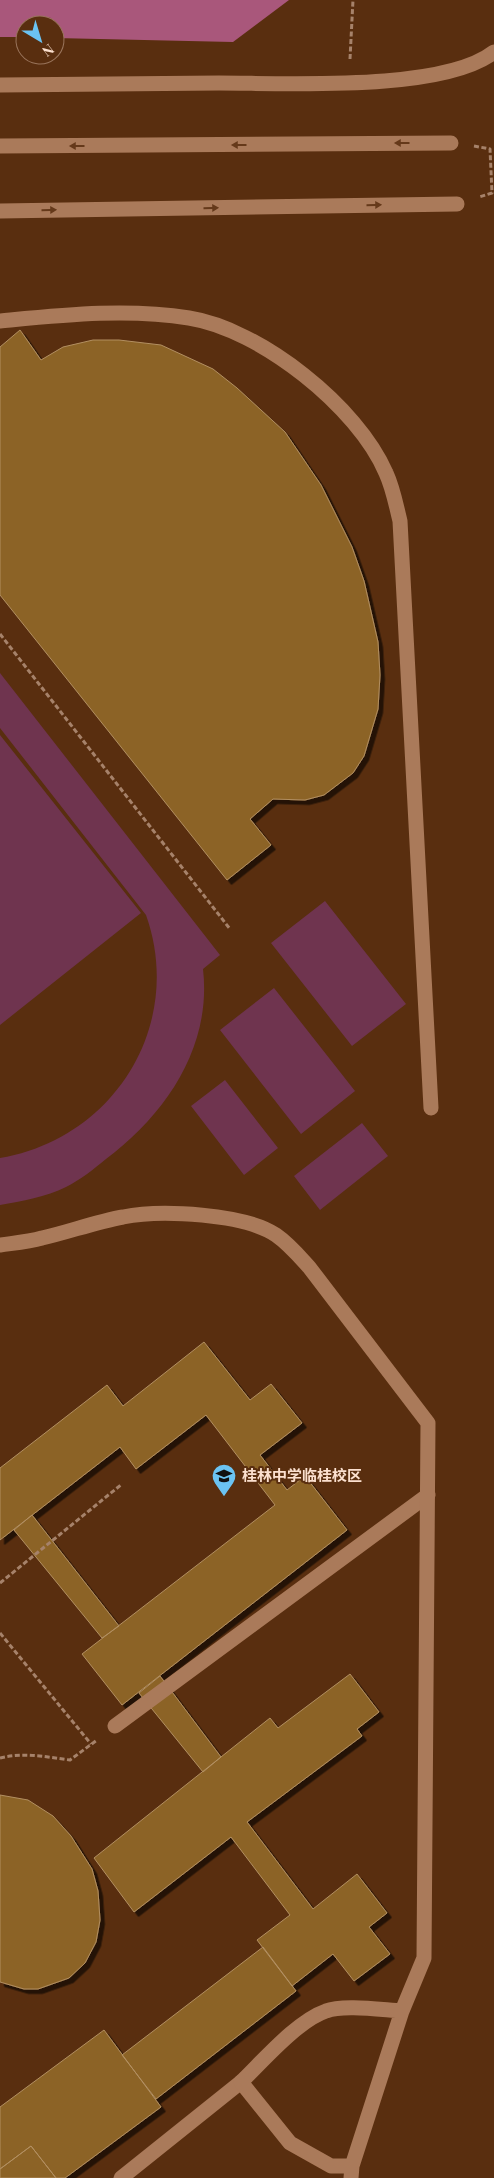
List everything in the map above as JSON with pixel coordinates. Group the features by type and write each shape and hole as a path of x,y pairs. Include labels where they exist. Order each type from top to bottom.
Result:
{"street":[{"path":"0,86 392,80 460,69 478,63 494,52"},
{"path":"0,146 451,143"},
{"path":"0,211 457,204"},
{"path":"0,321 118,312 191,318 223,328 270,351 307,377 349,418 368,442 386,473 400,521 431,1108"},
{"path":"0,1245 41,1239 124,1216 152,1214 230,1218 258,1225 276,1235 309,1267 428,1423 424,1958 402,2011 352,2172 331,2166 290,2143 241,2082"},
{"path":"115,1726 428,1495"},
{"path":"121,2178 241,2082 291,2034 326,2010 356,2008 402,2011"}],"path":[{"path":"349,82 353,0"},
{"path":"451,143 490,149 492,193 457,204"},
{"path":"0,634 230,929"},
{"path":"0,1583 122,1484"},
{"path":"0,1633 91,1744"},
{"path":"0,1758 12,1755 35,1755 70,1760 115,1726"}],"shaded area":[{"path":"0,0 289,0 233,42 65,38 65,15 15,15 15,37 0,37"},
{"path":"0,673 220,955 203,969 204,998 200,1025 192,1052 165,1100 148,1121 128,1141 82,1178 42,1196 0,1205 0,1158 41,1147 76,1127 107,1102 130,1071 147,1035 156,997 156,956 146,915 0,728"},
{"path":"0,735 141,913 0,1025"},
{"path":"325,901 406,1004 352,1046 271,943"},
{"path":"274,988 355,1091 301,1134 220,1030"},
{"path":"225,1080 278,1148 244,1175 191,1106"},
{"path":"362,1123 388,1156 320,1210 294,1176"}],"building":[{"path":"20,330 41,360 63,347 93,340 119,340 161,345 213,369 237,388 285,432 321,485 352,547 364,581 378,642 380,675 378,709 364,756 353,773 324,795 305,800 273,799 250,819 271,845 227,880 0,595 0,347"},
{"path":"204,1342 250,1400 271,1384 302,1423 260,1455 287,1490 305,1476 347,1530 122,1705 82,1654 275,1505 206,1415 136,1469 120,1447 0,1540 0,1468 107,1385 123,1406"},
{"path":"32,1515 119,1626 102,1638 14,1530"},
{"path":"350,1674 379,1712 357,1729 362,1736 247,1822 313,1909 357,1874 387,1913 369,1927 390,1954 354,1981 333,1954 292,1986 257,1940 290,1915 231,1837 134,1912 94,1858 270,1718 278,1728"},
{"path":"160,1676 221,1757 203,1772 139,1693"},
{"path":"0,1795 28,1800 53,1816 71,1836 92,1869 98,1891 100,1920 96,1942 85,1963 69,1978 38,1989 24,1989 0,1982"},
{"path":"263,1947 296,1991 156,2099 122,2055"},
{"path":"104,2030 161,2107 65,2178 56,2178 31,2146 0,2169 0,2107"},
{"path":"31,2146 56,2178 0,2178 0,2169"}],"place":[{"name":"桂林中学临桂校区","path":"224,1497"}]}
